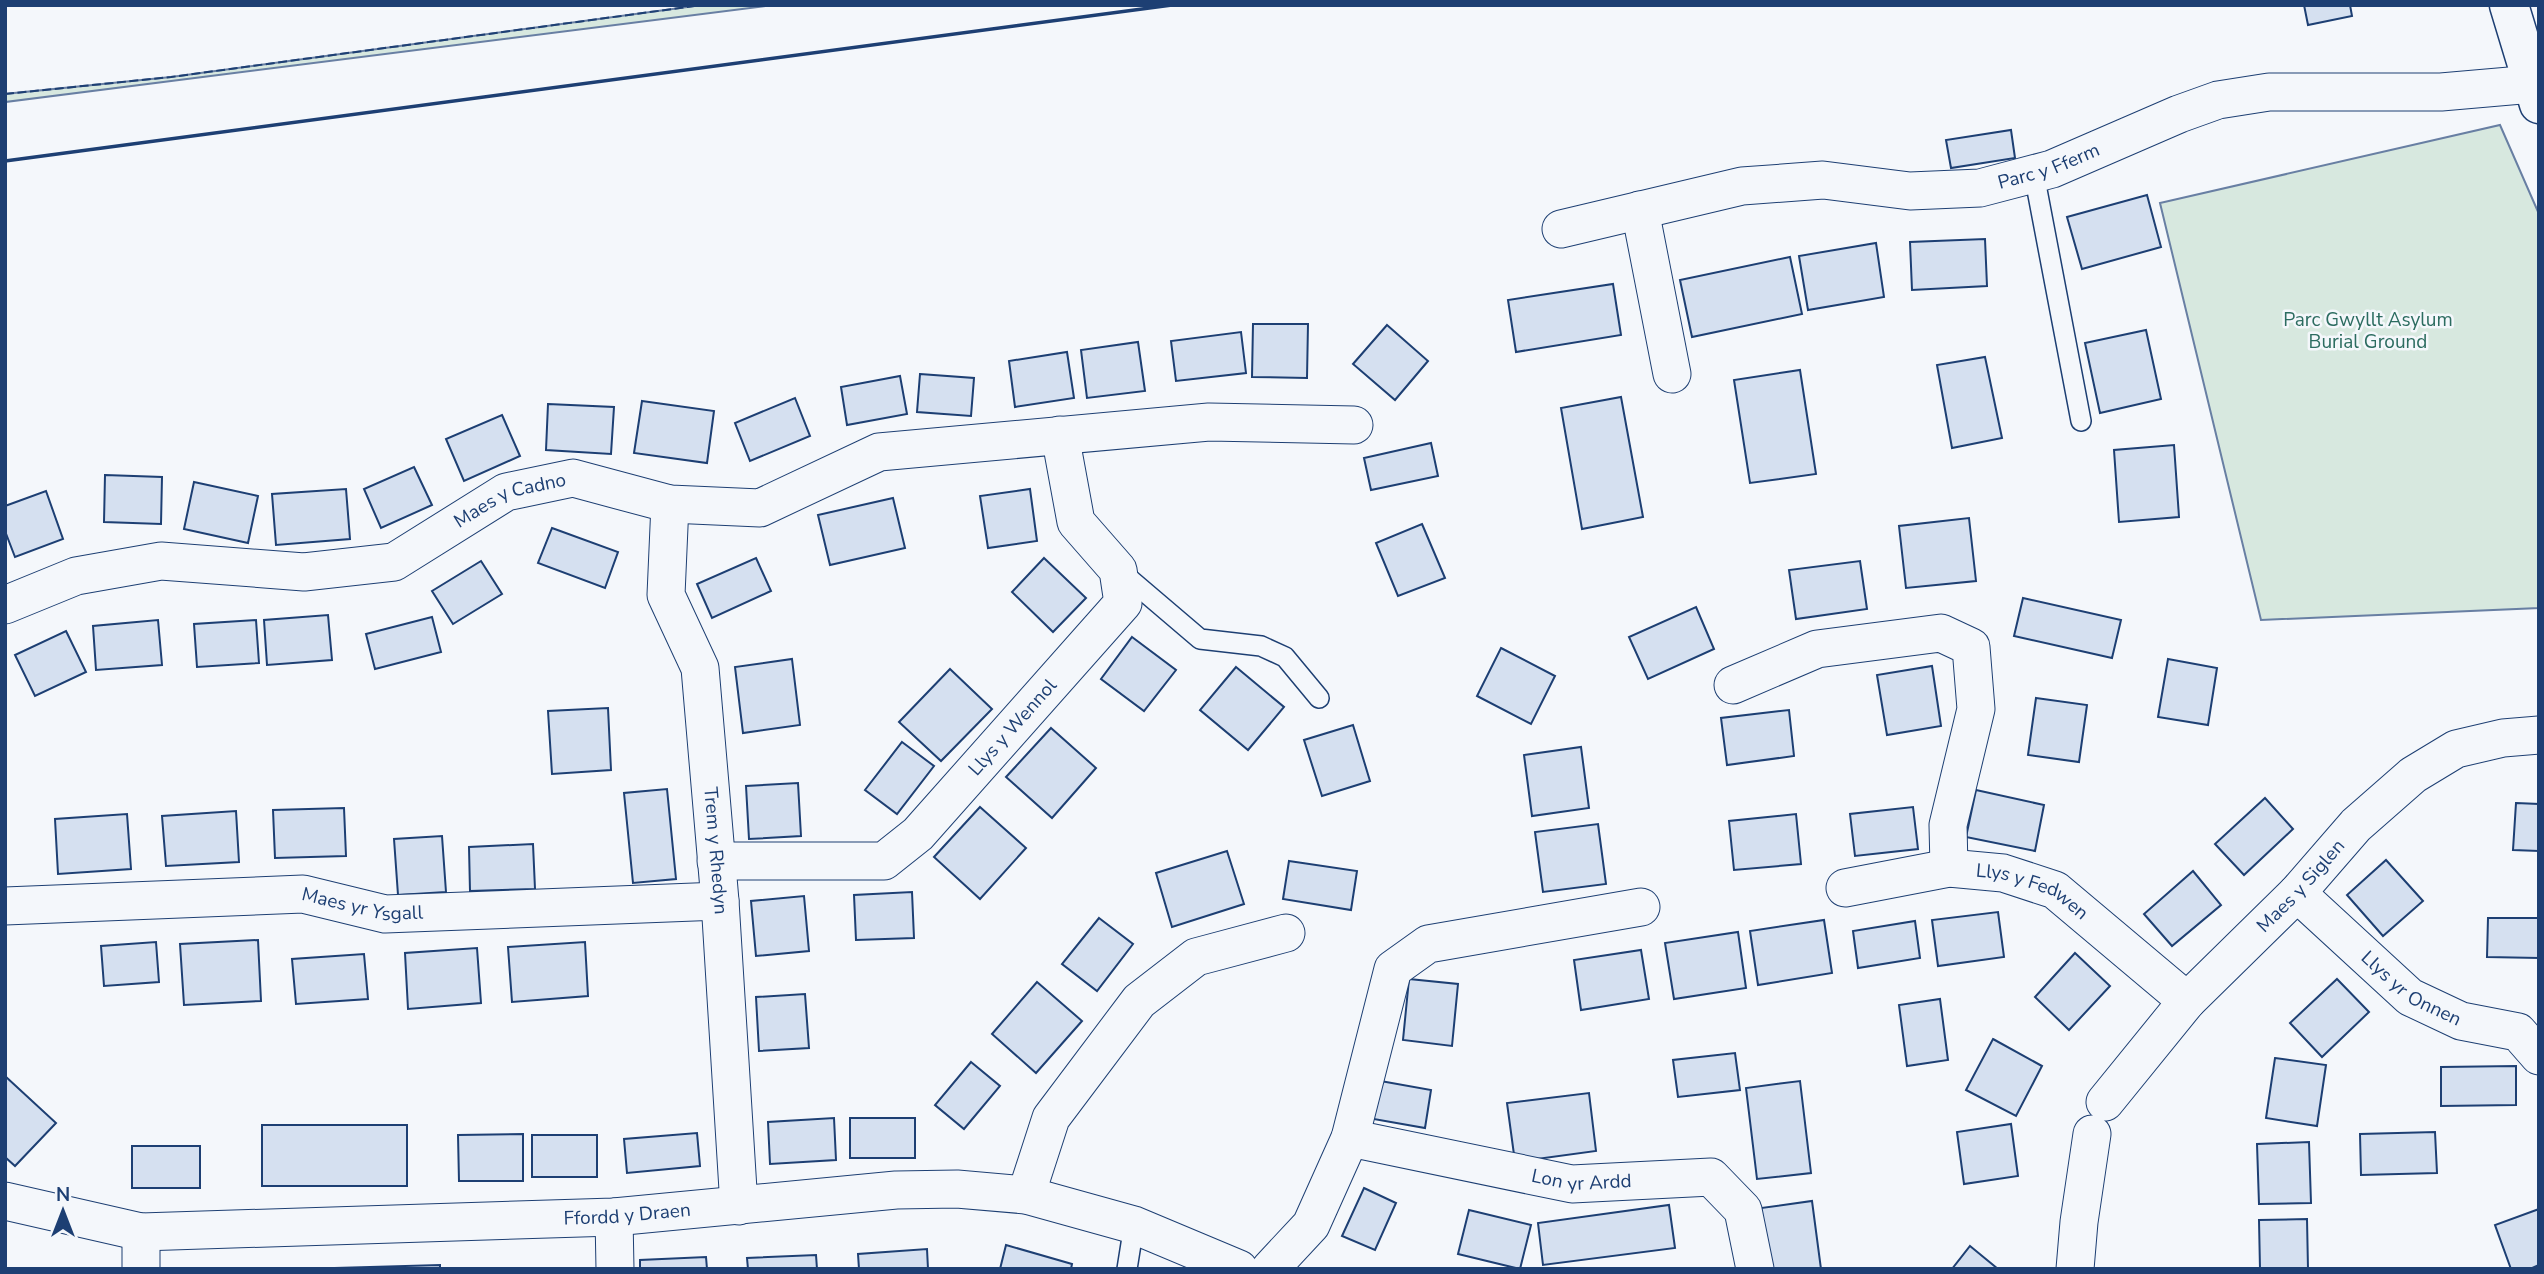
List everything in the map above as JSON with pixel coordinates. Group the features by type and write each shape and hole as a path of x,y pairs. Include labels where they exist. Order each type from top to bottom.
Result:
{"street":[{"path":"2509,5 2536,94"},
{"name":"Parc y Fferm","path":"1561,229 1742,186 1823,180 1910,191 1980,188 2052,169 2218,100 2269,92 2536,94"},
{"path":"1640,210 1672,373"},
{"name":"Maes y Cadno","path":"5,605 76,576 161,561 304,572 394,562 506,492 573,478 670,504 760,508 879,452 1209,422 1354,425"},
{"path":"1060,435 1076,522 1118,570"},
{"name":"Trem y Rhedyn","path":"670,504 666,595 700,668 720,901 739,1206"},
{"name":"Llys y Wennol","path":"716,862 884,862 918,834 1123,603 1118,570"},
{"path":"1733,685 1817,649 1941,633 1971,647 1976,709 1948,825 1949,868"},
{"name":"Maes y Siglen","path":"2075,1269 2079,1222 2098,1118 2187,1001 2297,893 2356,825 2413,775 2456,749 2503,738 2539,735"},
{"name":"Llys y Fedwen","path":"1845,888 1949,868 2003,873 2055,890 2187,1001"},
{"name":"Llys yr Onnen","path":"2297,893 2410,997 2461,1021 2518,1032 2539,1056"},
{"name":"Maes yr Ysgall","path":"5,906 303,894 385,914 720,901"},
{"path":"1270,1269 1311,1225 1350,1138 1393,969 1427,944 1641,907"},
{"path":"1026,1195 1051,1118 1139,1001 1196,957 1286,933"},
{"name":"Lon yr Ardd","path":"1350,1138 1572,1184 1710,1177 1743,1210 1755,1269"},
{"name":"Ffordd y Draen","path":"5,1201 141,1232 614,1217 896,1191 957,1189 1026,1195 1134,1225 1239,1269"},
{"path":"614,1217 615,1269"},
{"path":"141,1232 141,1269"}],"lane":[{"path":"2034,174 2081,421"},
{"path":"1118,570 1200,639 1261,646 1285,657 1319,698"},
{"path":"1128,1269 1134,1225"}],"green space":[{"path":"702,5 773,5 5,102 5,94 171,77"},
{"name":"Parc Gwyllt Asylum Burial Ground","path":"2500,125 2539,214 2539,608 2261,620 2160,203"}],"building":[{"path":"2304,5 2350,5 2352,16 2308,25"},
{"path":"2011,130 2015,158 1951,168 1946,140"},
{"path":"2147,195 2161,247 2082,269 2067,217"},
{"path":"1985,239 1987,286 1912,290 1910,242"},
{"path":"1876,243 1884,297 1808,310 1799,256"},
{"path":"1790,257 1802,314 1692,337 1680,280"},
{"path":"1613,284 1621,335 1516,352 1508,300"},
{"path":"1253,324 1308,324 1307,378 1252,377"},
{"path":"1387,325 1428,361 1395,400 1353,364"},
{"path":"2146,330 2161,399 2100,413 2085,343"},
{"path":"1241,332 1246,373 1176,381 1171,341"},
{"path":"1138,342 1145,391 1087,398 1081,350"},
{"path":"1067,352 1074,398 1015,407 1009,361"},
{"path":"1985,357 2002,438 1952,448 1937,365"},
{"path":"1800,370 1816,474 1750,483 1734,380"},
{"path":"920,374 974,378 971,416 917,412"},
{"path":"900,376 907,414 847,425 841,387"},
{"path":"1621,397 1643,517 1582,529 1561,408"},
{"path":"795,398 810,436 750,461 735,423"},
{"path":"642,401 714,411 707,463 634,453"},
{"path":"548,404 614,407 611,454 546,450"},
{"path":"502,415 520,456 464,481 446,439"},
{"path":"1431,443 1438,476 1371,490 1364,458"},
{"path":"2174,445 2179,517 2119,522 2114,450"},
{"path":"414,467 432,505 381,528 364,489"},
{"path":"105,475 162,477 161,524 104,522"},
{"path":"194,482 258,496 248,543 184,529"},
{"path":"346,489 350,539 276,545 272,494"},
{"path":"1030,489 1037,541 988,548 980,496"},
{"path":"46,491 63,539 15,557 5,531 5,506"},
{"path":"893,498 905,548 830,565 818,515"},
{"path":"1969,518 1976,581 1906,588 1899,526"},
{"path":"1422,524 1445,578 1398,596 1376,543"},
{"path":"552,528 618,552 605,588 538,563"},
{"path":"756,558 771,591 712,618 697,584"},
{"path":"1044,558 1086,598 1053,632 1012,592"},
{"path":"481,561 502,594 453,624 432,591"},
{"path":"1860,561 1867,609 1796,619 1789,570"},
{"path":"2023,598 2121,620 2112,658 2014,636"},
{"path":"1696,607 1714,649 1648,679 1629,637"},
{"path":"328,615 332,660 267,665 264,620"},
{"path":"432,617 441,652 375,669 366,634"},
{"path":"158,620 162,665 96,670 93,626"},
{"path":"256,620 259,663 197,667 194,624"},
{"path":"66,631 86,672 35,696 15,655"},
{"path":"1132,637 1176,670 1144,711 1101,679"},
{"path":"1501,648 1555,676 1531,724 1477,696"},
{"path":"792,659 800,725 743,733 735,667"},
{"path":"2168,659 2217,668 2208,725 2158,717"},
{"path":"1932,666 1941,726 1887,735 1877,675"},
{"path":"1236,667 1284,707 1248,750 1200,710"},
{"path":"950,669 992,709 941,761 899,722"},
{"path":"2036,698 2087,705 2079,762 2028,755"},
{"path":"608,708 611,770 552,774 548,711"},
{"path":"1789,710 1794,756 1727,765 1721,718"},
{"path":"1353,725 1370,781 1322,796 1304,740"},
{"path":"1051,728 1096,768 1052,818 1006,777"},
{"path":"902,742 934,766 897,814 865,790"},
{"path":"1581,747 1589,808 1532,816 1524,755"},
{"path":"798,783 801,836 749,839 746,786"},
{"path":"667,789 676,879 633,883 624,793"},
{"path":"1976,790 2044,805 2035,851 1966,837"},
{"path":"2265,798 2293,829 2244,875 2215,844"},
{"path":"2516,803 2539,804 2539,851 2513,850"},
{"path":"980,807 1026,848 980,899 934,857"},
{"path":"1913,807 1918,849 1855,856 1850,814"},
{"path":"344,808 346,856 275,858 273,810"},
{"path":"236,811 239,862 166,866 162,816"},
{"path":"127,814 131,869 58,874 55,819"},
{"path":"1796,814 1801,864 1734,870 1729,821"},
{"path":"1598,824 1606,884 1543,892 1535,832"},
{"path":"442,836 446,892 398,895 394,839"},
{"path":"533,844 535,889 470,891 469,847"},
{"path":"1227,851 1244,904 1172,927 1156,873"},
{"path":"2386,860 2423,901 2383,936 2347,895"},
{"path":"1289,861 1357,871 1351,910 1283,899"},
{"path":"2193,871 2221,905 2172,946 2144,914"},
{"path":"912,892 914,938 856,940 854,895"},
{"path":"804,896 809,951 756,956 751,901"},
{"path":"1998,912 2004,957 1938,966 1932,920"},
{"path":"1099,918 1133,944 1097,991 1062,964"},
{"path":"2488,918 2539,918 2539,958 2487,957"},
{"path":"1824,920 1832,973 1758,985 1750,931"},
{"path":"1915,921 1920,958 1858,968 1853,931"},
{"path":"1738,932 1746,988 1674,999 1665,943"},
{"path":"258,940 261,1001 184,1005 180,944"},
{"path":"156,942 159,982 104,986 101,946"},
{"path":"585,942 588,996 512,1002 508,947"},
{"path":"477,948 481,1003 408,1009 405,953"},
{"path":"1641,950 1649,999 1581,1010 1574,960"},
{"path":"2075,953 2110,986 2069,1030 2035,997"},
{"path":"364,954 368,999 296,1004 292,959"},
{"path":"1409,979 1458,984 1452,1046 1403,1040"},
{"path":"2337,979 2369,1012 2322,1057 2290,1023"},
{"path":"1037,982 1082,1021 1036,1073 992,1034"},
{"path":"805,994 809,1048 759,1051 756,997"},
{"path":"1940,999 1948,1060 1907,1066 1899,1005"},
{"path":"1993,1039 2042,1066 2016,1116 1966,1090"},
{"path":"1735,1053 1740,1090 1678,1097 1673,1060"},
{"path":"2275,1058 2326,1065 2317,1126 2266,1118"},
{"path":"971,1062 1000,1086 964,1129 935,1105"},
{"path":"2516,1066 2516,1105 2441,1106 2441,1067"},
{"path":"5,1076 56,1123 15,1166 5,1157"},
{"path":"1375,1080 1431,1090 1425,1128 1368,1118"},
{"path":"1800,1081 1811,1173 1757,1179 1746,1088"},
{"path":"1589,1093 1596,1151 1515,1162 1507,1103"},
{"path":"834,1118 836,1160 770,1164 768,1122"},
{"path":"850,1118 915,1118 915,1158 850,1158"},
{"path":"2011,1124 2018,1176 1964,1184 1957,1132"},
{"path":"262,1125 407,1125 407,1186 262,1186"},
{"path":"2435,1132 2437,1173 2361,1175 2360,1134"},
{"path":"697,1133 700,1166 627,1173 624,1139"},
{"path":"523,1134 523,1181 459,1181 458,1135"},
{"path":"532,1135 597,1135 597,1177 532,1177"},
{"path":"2309,1142 2311,1203 2259,1204 2257,1144"},
{"path":"132,1146 200,1146 200,1188 132,1188"},
{"path":"1364,1188 1396,1203 1375,1250 1342,1236"},
{"path":"1812,1201 1821,1269 1770,1269 1761,1208"},
{"path":"1669,1205 1675,1248 1543,1265 1538,1223"},
{"path":"2539,1209 2539,1265 2530,1269 2511,1269 2495,1225"},
{"path":"1469,1210 1531,1225 1520,1269 1458,1254"},
{"path":"2307,1219 2308,1269 2260,1269 2259,1220"},
{"path":"1006,1245 1072,1264 1071,1269 1000,1269"},
{"path":"1970,1246 1998,1269 1952,1269"},
{"path":"927,1249 928,1269 859,1269 858,1254"},
{"path":"816,1255 817,1269 748,1269 747,1258"},
{"path":"706,1257 707,1269 640,1269 640,1260"},
{"path":"440,1265 440,1269 299,1269"}],"fence":[{"path":"5,94 171,77 702,5"}],"wall":[{"path":"5,161 1172,5"}]}
